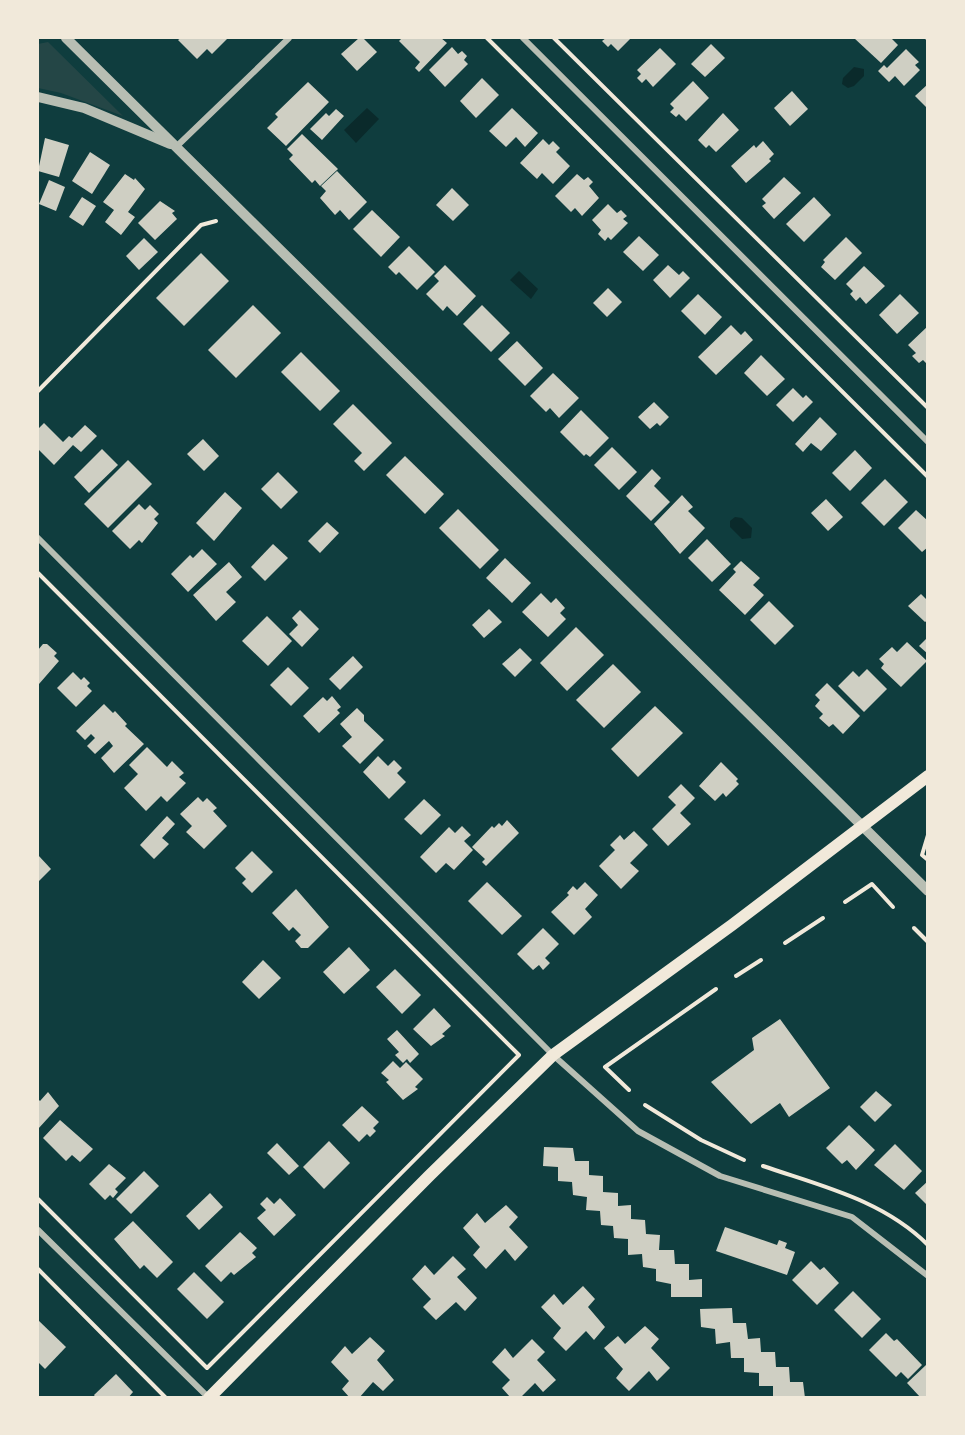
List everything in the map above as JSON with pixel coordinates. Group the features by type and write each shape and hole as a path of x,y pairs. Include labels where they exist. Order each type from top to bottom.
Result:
{"main road":[{"path":"209,1398 429,1176 553,1055 863,826 927,776"}],"street":[{"path":"66,38 927,891"},
{"path":"176,147 289,38"},
{"path":"523,38 927,442"},
{"path":"38,97 84,108 176,147"},
{"path":"38,538 553,1055 638,1131 720,1176 852,1217 927,1276"},
{"path":"38,1230 209,1398"}],"path":[{"path":"487,38 927,477"},
{"path":"554,38 927,408"},
{"path":"38,390 201,225 216,221"},
{"path":"38,573 519,1055 207,1368 38,1199"},
{"path":"927,835 922,855 927,860"},
{"path":"845,902 872,884 893,907"},
{"path":"785,943 824,918"},
{"path":"914,928 927,942"},
{"path":"736,976 760,960"},
{"path":"628,1090 605,1067 716,989"},
{"path":"645,1105 701,1140 744,1160"},
{"path":"763,1166 870,1204 906,1224 927,1245"},
{"path":"38,1269 166,1398"}],"shaded area":[{"path":"48,42 123,116 61,93 38,88 38,44"},
{"path":"854,67 864,69 864,76 854,86 848,88 842,84 843,78"},
{"path":"367,108 379,119 356,143 344,130"},
{"path":"519,271 538,289 531,299 510,280"},
{"path":"735,517 742,518 752,528 751,538 742,539 730,527 730,521"}],"building":[{"path":"181,38 228,38 212,54 207,49 197,59 178,40"},
{"path":"359,38 363,38 377,52 357,71 341,54"},
{"path":"402,38 441,38 447,43 419,72 415,68 420,62 399,41"},
{"path":"606,38 631,38 618,51 611,44 608,47 602,41"},
{"path":"854,38 891,38 898,45 881,63"},
{"path":"711,44 725,58 705,77 691,64"},
{"path":"452,47 458,54 462,51 467,56 464,60 468,64 445,87 429,70"},
{"path":"660,48 676,64 653,87 646,79 642,83 637,78 641,74 637,70"},
{"path":"906,49 919,62 915,65 920,70 904,86 895,76 889,82 878,71 884,65 887,68"},
{"path":"482,78 499,95 476,118 460,101"},
{"path":"693,81 709,98 686,121 679,114 676,117 670,112 674,108 670,104"},
{"path":"308,82 329,102 286,146 267,128 278,117 275,114"},
{"path":"928,84 928,109 915,96"},
{"path":"792,91 808,109 790,126 774,108"},
{"path":"512,108 538,133 525,147 516,137 506,147 489,131"},
{"path":"336,109 344,116 322,140 310,129 326,113 329,116"},
{"path":"723,113 739,130 716,152 709,145 706,148 698,140"},
{"path":"302,134 338,169 320,186 315,180 312,183 289,159 293,155 287,149"},
{"path":"45,138 69,145 59,177 38,171"},
{"path":"543,139 549,145 553,141 560,148 556,152 570,166 553,184 542,173 537,179 520,163"},
{"path":"763,141 774,154 769,159 771,161 746,183 731,166 754,145 756,148"},
{"path":"90,152 110,165 92,194 72,181"},
{"path":"337,171 367,202 349,220 340,210 335,215 320,198 326,191 321,186"},
{"path":"125,174 134,180 135,178 145,189 128,212 135,217 121,235 105,222 114,210 103,202"},
{"path":"577,174 584,180 588,177 593,182 589,186 599,198 582,216 575,208 571,212 555,196"},
{"path":"784,177 801,193 774,219 762,206 766,203 762,199"},
{"path":"49,180 65,187 56,211 39,204"},
{"path":"452,188 469,205 453,221 436,205"},
{"path":"82,197 96,206 83,226 69,217"},
{"path":"814,197 831,215 804,242 786,224"},
{"path":"160,201 175,211 172,213 177,219 155,240 138,223"},
{"path":"608,204 617,213 621,210 627,216 623,219 628,223 611,240 608,237 605,241 598,234 601,230 592,220"},
{"path":"372,210 400,237 381,257 353,229"},
{"path":"639,236 659,255 643,271 623,252"},
{"path":"846,237 862,253 835,280 821,267 825,262 823,260"},
{"path":"144,238 158,252 139,270 126,256"},
{"path":"409,246 435,272 417,290 399,272 396,275 388,267"},
{"path":"201,253 229,281 184,326 156,298"},
{"path":"445,265 476,296 457,316 447,306 443,311 426,294 439,281 434,276"},
{"path":"668,265 679,275 683,271 690,278 670,298 653,280"},
{"path":"864,266 885,286 866,304 860,297 856,301 850,294 853,291 846,284"},
{"path":"608,288 622,302 607,317 593,303"},
{"path":"698,294 722,317 705,335 681,311"},
{"path":"900,294 919,313 897,334 879,315"},
{"path":"253,305 281,333 236,378 208,350"},
{"path":"482,305 510,333 491,352 463,324"},
{"path":"731,325 741,335 745,331 753,340 716,375 698,357"},
{"path":"928,326 928,365 923,360 919,363 912,356 916,353 908,345"},
{"path":"517,341 543,368 525,386 498,359"},
{"path":"301,352 340,391 320,411 281,372"},
{"path":"761,355 785,379 767,396 744,373"},
{"path":"553,373 579,398 559,418 550,408 546,412 530,396"},
{"path":"793,388 803,398 806,395 813,402 793,422 776,405"},
{"path":"654,402 669,417 660,426 657,423 650,429 638,417"},
{"path":"353,404 392,443 364,471 354,461 362,453 333,424"},
{"path":"581,410 609,438 590,457 586,454 584,456 560,432"},
{"path":"820,417 837,434 821,451 811,443 803,452 795,444"},
{"path":"44,423 63,442 69,436 72,438 85,425 97,436 81,452 73,445 54,465 38,449 38,429"},
{"path":"203,439 219,456 204,471 187,454"},
{"path":"612,447 637,472 619,490 594,465"},
{"path":"102,449 118,465 89,493 74,477"},
{"path":"855,450 872,468 850,491 832,473"},
{"path":"405,456 444,494 425,514 386,475"},
{"path":"128,460 152,484 108,528 84,504"},
{"path":"652,469 661,478 654,486 670,502 651,521 626,496"},
{"path":"278,472 298,492 281,509 261,489"},
{"path":"885,479 908,502 884,526 861,503"},
{"path":"225,492 242,508 214,541 196,523"},
{"path":"682,495 693,507 688,511 705,528 680,554 654,524"},
{"path":"826,499 843,517 828,531 811,513"},
{"path":"139,504 145,510 150,505 159,514 154,519 158,523 142,543 139,540 130,549 112,531"},
{"path":"458,509 499,550 480,569 439,528"},
{"path":"916,510 928,521 928,547 922,552 898,528"},
{"path":"327,522 339,533 320,553 308,541"},
{"path":"707,539 731,564 712,582 688,558"},
{"path":"273,544 288,558 265,581 251,567"},
{"path":"202,549 217,564 188,592 171,574 190,555 193,558"},
{"path":"505,558 531,583 512,603 486,578"},
{"path":"741,561 760,578 753,585 764,595 745,615 719,590 736,572 733,569"},
{"path":"229,562 242,577 226,592 236,602 216,621 193,595"},
{"path":"541,593 551,603 556,598 565,608 560,613 566,619 548,637 522,612"},
{"path":"921,594 928,601 928,620 925,622 908,606"},
{"path":"769,601 794,626 775,645 750,620"},
{"path":"489,609 502,622 484,638 472,625"},
{"path":"300,610 319,629 302,647 289,634 298,625 292,618"},
{"path":"267,616 292,641 268,666 242,641"},
{"path":"576,627 604,655 567,691 540,663"},
{"path":"928,637 928,654 919,646"},
{"path":"907,642 927,661 901,687 881,668 884,664 879,659 892,647 897,652"},
{"path":"43,644 47,644 57,653 54,656 59,661 39,684 38,650"},
{"path":"520,648 532,660 515,677 502,664"},
{"path":"353,656 363,667 340,690 329,679"},
{"path":"613,664 641,692 604,728 576,700"},
{"path":"288,667 309,688 291,706 270,685"},
{"path":"867,669 887,689 864,712 838,686 853,671 859,677"},
{"path":"73,672 81,680 84,677 90,683 87,686 92,691 76,707 57,688"},
{"path":"827,683 860,716 843,734 833,724 829,727 819,718 823,714 815,706 820,700 815,695"},
{"path":"332,696 341,707 337,710 340,713 319,733 303,716 323,697 327,701"},
{"path":"104,704 113,713 115,711 127,724 125,726 144,744 114,773 101,758 113,746 109,741 95,754 87,746 95,738 91,734 85,740 76,731"},
{"path":"655,706 683,733 638,777 611,749"},
{"path":"357,708 364,715 364,721 384,740 360,764 342,746 352,737 340,724"},
{"path":"147,747 167,767 172,761 184,773 179,777 186,783 167,802 161,796 146,811 124,788 138,774 129,765"},
{"path":"378,756 388,766 394,760 402,768 397,773 406,782 389,799 363,772"},
{"path":"721,762 738,779 736,781 739,784 726,797 723,793 715,801 699,786"},
{"path":"681,784 695,798 680,813 691,824 668,846 652,829 676,805 668,797"},
{"path":"198,797 203,802 207,798 217,808 213,811 227,826 204,849 186,832 192,826 180,814"},
{"path":"424,799 441,815 421,835 404,819"},
{"path":"167,816 175,824 162,838 169,844 154,859 140,845"},
{"path":"507,820 519,833 486,866 482,862 485,859 472,847 492,826 494,828 499,823 502,826"},
{"path":"462,826 471,835 464,841 473,850 454,870 446,863 436,873 420,857 449,827 455,833"},
{"path":"634,831 648,845 630,863 639,871 621,889 599,866 615,850 610,845 620,835 624,840"},
{"path":"252,851 273,872 252,893 242,883 246,879 235,868"},
{"path":"38,855 51,869 38,882"},
{"path":"487,882 522,916 502,935 468,901"},
{"path":"585,882 598,895 585,909 592,917 574,935 551,912 569,895 567,893 573,886 577,890"},
{"path":"296,889 329,927 308,948 301,948 295,941 301,935 293,927 289,931 272,913"},
{"path":"543,928 559,944 545,958 550,963 543,970 539,965 533,970 517,954"},
{"path":"349,947 370,970 344,994 323,972"},
{"path":"263,960 281,978 259,999 242,982"},
{"path":"395,969 421,995 402,1014 376,987"},
{"path":"434,1008 451,1026 442,1034 445,1036 431,1046 413,1029"},
{"path":"780,1019 830,1088 789,1117 780,1103 751,1124 711,1082 754,1050 752,1038"},
{"path":"397,1030 419,1054 410,1063 407,1059 403,1063 395,1055 399,1052 387,1039"},
{"path":"393,1061 400,1068 406,1062 423,1079 415,1087 418,1089 403,1100 386,1082 389,1080 381,1073"},
{"path":"876,1091 892,1105 875,1122 860,1107"},
{"path":"48,1092 59,1106 38,1129 38,1099 40,1101"},
{"path":"362,1106 379,1122 373,1128 376,1131 370,1137 367,1134 359,1142 342,1125"},
{"path":"60,1120 93,1149 80,1162 72,1155 66,1161 43,1138"},
{"path":"849,1125 875,1150 856,1170 847,1160 842,1164 826,1148"},
{"path":"329,1141 350,1163 324,1189 303,1167"},
{"path":"277,1143 299,1166 289,1175 267,1153"},
{"path":"895,1144 922,1171 904,1190 874,1165"},
{"path":"544,1147 573,1148 575,1161 589,1161 589,1175 603,1176 603,1192 618,1193 618,1206 631,1205 631,1219 645,1220 646,1234 660,1235 659,1250 674,1250 675,1264 689,1264 689,1280 702,1279 702,1297 671,1297 671,1284 656,1281 656,1269 643,1267 642,1254 628,1255 628,1239 614,1238 613,1226 601,1225 600,1211 586,1210 587,1197 573,1195 572,1182 558,1181 558,1167 543,1166"},
{"path":"109,1164 126,1178 115,1189 118,1192 113,1198 110,1195 105,1200 89,1184"},
{"path":"144,1171 159,1186 131,1214 116,1199"},
{"path":"928,1181 928,1206 915,1193"},
{"path":"210,1193 223,1207 199,1230 186,1216"},
{"path":"267,1197 274,1204 280,1198 296,1215 274,1236 257,1218 266,1210 260,1204"},
{"path":"506,1205 518,1217 509,1227 528,1247 515,1261 505,1249 486,1269 473,1255 480,1247 463,1228 477,1213 485,1223"},
{"path":"133,1221 173,1262 157,1278 144,1265 140,1269 114,1239"},
{"path":"725,1227 777,1245 779,1240 787,1243 785,1248 795,1252 787,1275 716,1251"},
{"path":"240,1232 257,1248 252,1253 256,1257 234,1275 231,1272 221,1282 205,1266"},
{"path":"453,1256 466,1269 457,1277 477,1298 465,1311 456,1302 436,1320 423,1307 431,1299 412,1279 425,1265 434,1275"},
{"path":"811,1261 820,1270 824,1267 839,1283 817,1305 792,1280"},
{"path":"194,1272 224,1302 207,1319 177,1289"},
{"path":"583,1286 595,1299 588,1307 605,1327 594,1340 586,1331 566,1351 553,1338 561,1328 541,1307 554,1294 563,1305"},
{"path":"853,1291 881,1319 862,1338 834,1310"},
{"path":"732,1308 733,1323 746,1323 748,1339 760,1338 761,1352 775,1352 776,1367 789,1367 790,1382 803,1382 805,1398 773,1398 773,1386 759,1386 759,1373 744,1372 744,1358 731,1358 730,1342 716,1344 715,1329 701,1327 700,1309"},
{"path":"38,1320 66,1347 45,1369 38,1362"},
{"path":"645,1326 659,1339 651,1348 670,1368 657,1381 649,1371 629,1391 616,1378 623,1369 604,1348 618,1336 625,1344"},
{"path":"886,1333 894,1341 897,1339 922,1365 908,1379 901,1372 896,1377 869,1350"},
{"path":"370,1337 385,1351 377,1360 394,1380 383,1391 373,1382 359,1398 350,1398 342,1389 349,1381 331,1362 345,1346 352,1354"},
{"path":"532,1339 545,1352 537,1360 556,1380 543,1392 535,1383 520,1398 511,1398 502,1388 510,1380 492,1362 505,1348 513,1358"},
{"path":"926,1365 928,1398 921,1398 907,1383"},
{"path":"116,1374 133,1392 128,1398 96,1398 94,1395"}]}
